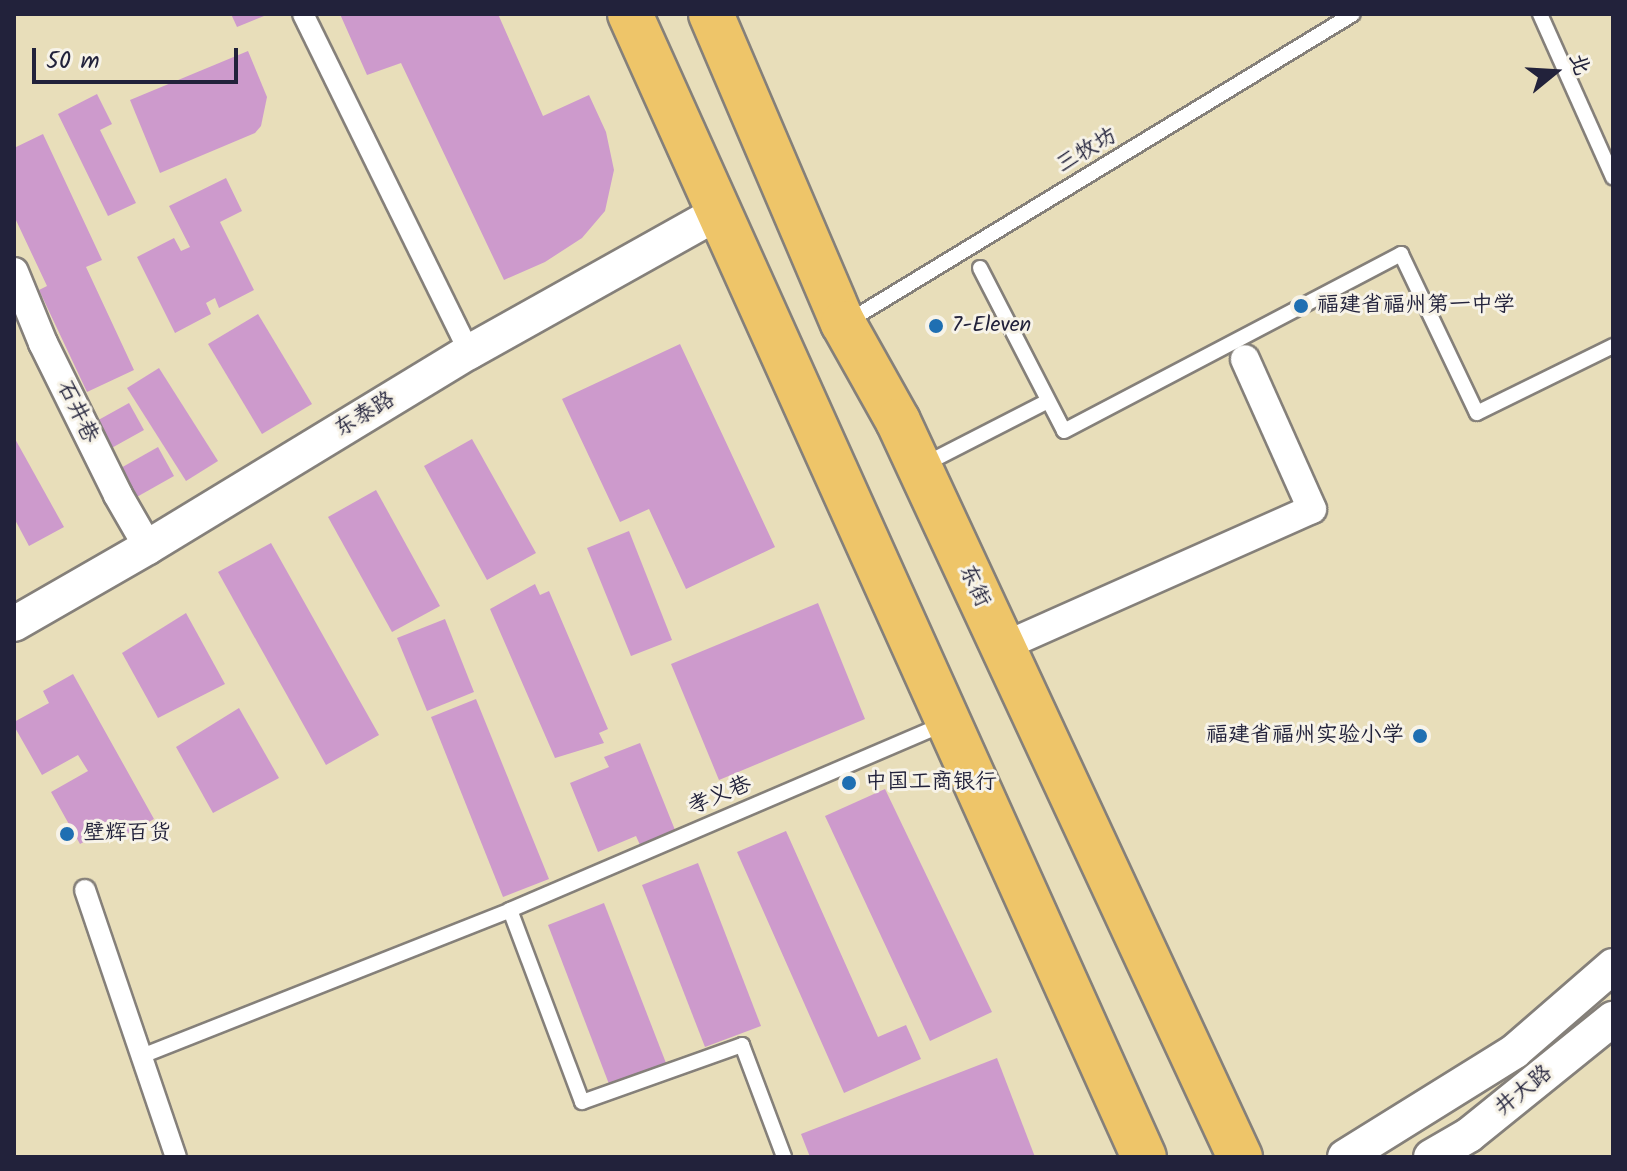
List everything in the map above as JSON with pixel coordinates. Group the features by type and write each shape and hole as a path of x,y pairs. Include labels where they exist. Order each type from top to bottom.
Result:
{"main road":[{"path":"630,14 1144,1157"},
{"name":"东街","path":"711,14 843,323 898,421 1240,1157"}],"street":[{"path":"303,14 469,352"},
{"name":"东泰路","path":"14,624 148,547 469,352 720,212"},
{"name":"石井巷","path":"14,272 43,343 148,547"},
{"path":"1002,647 1312,509 1245,359"},
{"path":"85,890 176,1157"},
{"path":"1345,1157 1515,1051 1613,966"},
{"name":"井大路","path":"1431,1157 1469,1135 1613,1019"}],"lane":[{"name":"三牧坊","path":"843,323 1353,14"},
{"path":"1540,14 1613,177"},
{"path":"980,268 1064,431 1401,254 1477,413 1613,346"},
{"path":"919,467 1048,401"},
{"name":"孝义巷","path":"142,1056 510,910 948,723"},
{"path":"510,910 582,1102 742,1045 784,1157"}],"building":[{"path":"231,14 269,14 237,27"},
{"path":"340,14 498,14 543,116 589,95 606,132 614,170 605,211 582,238 545,262 504,280 401,63 367,75"},
{"path":"248,51 267,97 261,126 255,133 160,173 130,100"},
{"path":"97,94 112,124 100,130 136,203 108,216 58,114"},
{"path":"43,134 102,260 86,267 134,370 87,392 39,290 47,286 14,216 14,148"},
{"path":"226,178 242,211 220,222 254,290 219,308 215,298 206,303 211,314 175,333 137,257 174,238 181,251 190,247 169,206"},
{"path":"258,314 312,404 262,434 208,344"},
{"path":"680,344 775,547 686,589 649,509 620,522 562,399"},
{"path":"159,368 218,461 186,481 127,388"},
{"path":"129,403 144,430 108,450 93,423"},
{"path":"14,437 64,527 29,546 14,518"},
{"path":"472,439 536,553 487,580 424,466"},
{"path":"158,447 174,476 135,498 119,469"},
{"path":"376,490 440,606 392,632 328,517"},
{"path":"629,531 672,640 631,656 587,548"},
{"path":"271,543 379,735 326,765 218,572"},
{"path":"535,584 540,595 549,591 608,729 599,733 604,743 555,758 490,609"},
{"path":"818,603 865,719 719,780 671,664"},
{"path":"186,613 225,684 158,718 122,653"},
{"path":"445,619 474,692 427,711 397,638"},
{"path":"73,674 154,819 123,836 117,824 80,844 51,792 88,771 78,755 42,775 14,726 14,722 49,703 43,691"},
{"path":"476,699 549,879 503,897 431,717"},
{"path":"239,708 279,778 213,813 176,747"},
{"path":"640,743 675,830 640,845 636,836 598,852 570,783 609,767 604,757"},
{"path":"885,789 992,1012 930,1041 825,816"},
{"path":"786,831 878,1037 906,1025 921,1059 844,1093 737,852"},
{"path":"698,863 761,1026 705,1047 642,885"},
{"path":"604,903 666,1063 609,1084 548,925"},
{"path":"997,1058 1035,1157 810,1157 801,1134"}],"place":[{"name":"福建省福州第一中学","path":"1301,306"},
{"name":"7-Eleven","path":"936,326"},
{"name":"福建省福州实验小学","path":"1420,736"},
{"name":"中国工商银行","path":"849,783"},
{"name":"壁辉百货","path":"67,834"}]}
